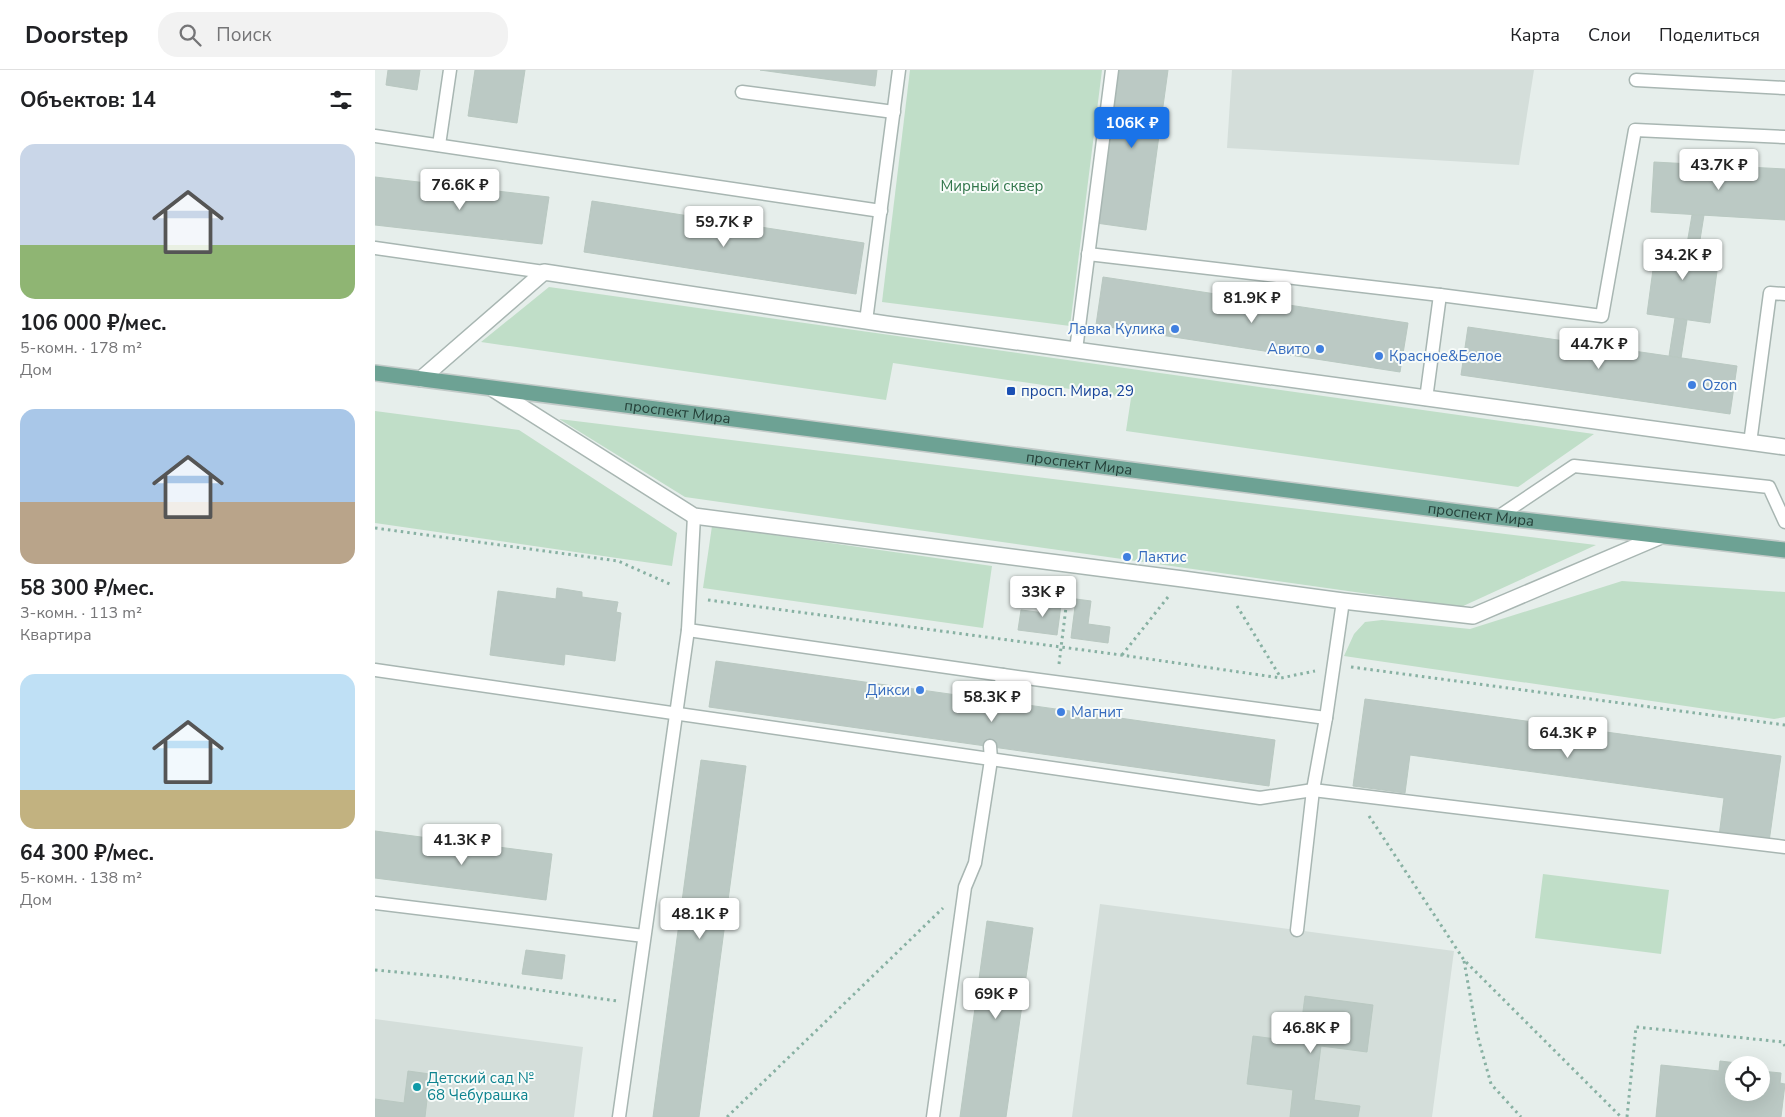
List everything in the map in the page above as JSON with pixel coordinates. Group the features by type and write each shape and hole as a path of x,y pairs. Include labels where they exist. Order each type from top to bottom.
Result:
{"main road":[{"name":"проспект Мира","path":"375,373 1498,517 1785,550"}],"street":[{"path":"421,379 544,272 866,321 1785,447"},
{"path":"493,389 694,516 1343,601 1473,616 1661,536"}],"lane":[{"path":"439,145 450,70"},
{"path":"866,321 899,70"},
{"path":"1076,350 1112,70"},
{"path":"1636,80 1785,88"},
{"path":"742,92 894,112"},
{"path":"1088,254 1602,316 1635,130 1785,136"},
{"path":"375,136 881,212"},
{"path":"375,248 544,272"},
{"path":"1750,443 1770,293 1785,294"},
{"path":"1426,398 1440,295"},
{"path":"1498,517 1574,466 1769,487 1785,522"},
{"path":"619,1117 688,630 694,516"},
{"path":"1297,930 1313,790 1326,718 1343,601"},
{"path":"688,630 1003,675 1326,718"},
{"path":"375,670 1260,798 1313,790 1785,848"},
{"path":"997,701 1003,675"},
{"path":"933,1117 965,886 975,864 991,760 990,746"},
{"path":"375,903 644,936"}],"path":[{"path":"375,528 617,561 679,588"},
{"path":"1056,682 1072,565"},
{"path":"1121,655 1183,579"},
{"path":"1224,584 1281,678"},
{"path":"705,600 1281,678 1333,666 1360,667 1785,725"},
{"path":"1355,794 1464,960 1621,1117"},
{"path":"727,1117 965,886"},
{"path":"1464,960 1477,1034 1491,1084 1521,1117"},
{"path":"375,970 447,977 635,1004"},
{"path":"1627,1117 1636,1027 1783,1042 1785,1046"}],"shaded area":[{"path":"1232,70 1534,70 1519,165 1227,148"},
{"path":"1100,904 1454,951 1432,1117 1072,1117"},
{"path":"375,1019 583,1047 574,1117 375,1117"}],"green space":[{"name":"Мирный сквер","path":"910,70 1102,70 1070,326 882,302"},
{"path":"549,287 1594,434 1518,487 1126,431 1131,398 893,363 886,400 481,342"},
{"path":"375,411 519,430 677,533 672,566 375,523"},
{"path":"559,419 1596,545 1461,607 685,497"},
{"path":"712,526 992,566 983,628 703,588"},
{"path":"1622,581 1785,592 1785,717 1774,719 1344,656 1354,634 1365,622 1382,620 1470,629"},
{"path":"1543,874 1669,890 1661,954 1535,938"}],"building":[{"path":"388,70 420,70 417,90 386,85"},
{"path":"475,70 525,70 517,123 468,116"},
{"path":"760,70 877,70 875,86"},
{"path":"1118,70 1168,70 1146,230 1096,223"},
{"path":"1654,162 1785,169 1785,220 1651,212"},
{"path":"375,177 549,197 542,244 375,225"},
{"path":"592,201 864,243 856,294 584,252"},
{"path":"1692,215 1704,215 1699,246 1687,244"},
{"path":"1657,240 1720,249 1710,323 1647,314"},
{"path":"1103,277 1408,323 1400,372 1096,325"},
{"path":"1675,318 1687,320 1681,358 1669,356"},
{"path":"1468,327 1737,366 1730,414 1461,375"},
{"path":"557,588 582,592 582,597 618,602 616,612 621,613 615,661 565,654 564,665 490,655 498,591 556,599"},
{"path":"1047,595 1062,598 1057,635 1018,630 1021,610 1045,613"},
{"path":"1076,599 1091,601 1088,624 1110,627 1108,643 1071,638"},
{"path":"716,661 1275,740 1269,786 709,707"},
{"path":"1365,699 1781,756 1769,842 1719,836 1724,798 1410,755 1405,793 1353,786"},
{"path":"701,760 746,766 699,1117 653,1117"},
{"path":"375,831 552,854 546,900 375,878"},
{"path":"987,921 1033,928 1006,1117 960,1117"},
{"path":"526,950 565,955 562,979 522,974"},
{"path":"1305,996 1373,1005 1367,1052 1321,1046 1314,1100 1360,1106 1358,1117 1290,1117 1293,1090 1247,1084 1253,1036 1299,1042"},
{"path":"1720,1061 1725,1062 1725,1101 1770,1101 1770,1072 1781,1073 1780,1083 1785,1084 1781,1117 1656,1117 1661,1065 1719,1071"},
{"name":"Детский сад № 68 Чебурашка","path":"408,1071 430,1074 425,1117 375,1117 375,1099 404,1103"}],"place":[{"name":"Лавка Кулика","path":"1175,329"},
{"name":"Авито","path":"1320,349"},
{"name":"Красное&Белое","path":"1379,356"},
{"name":"Ozon","path":"1692,385"},
{"name":"просп. Мира, 29","path":"1011,391"},
{"name":"Лактис","path":"1127,557"},
{"name":"Дикси","path":"920,690"},
{"name":"Магнит","path":"1061,712"},
{"name":"Детский сад № 68 Чебурашка","path":"417,1087"}]}
